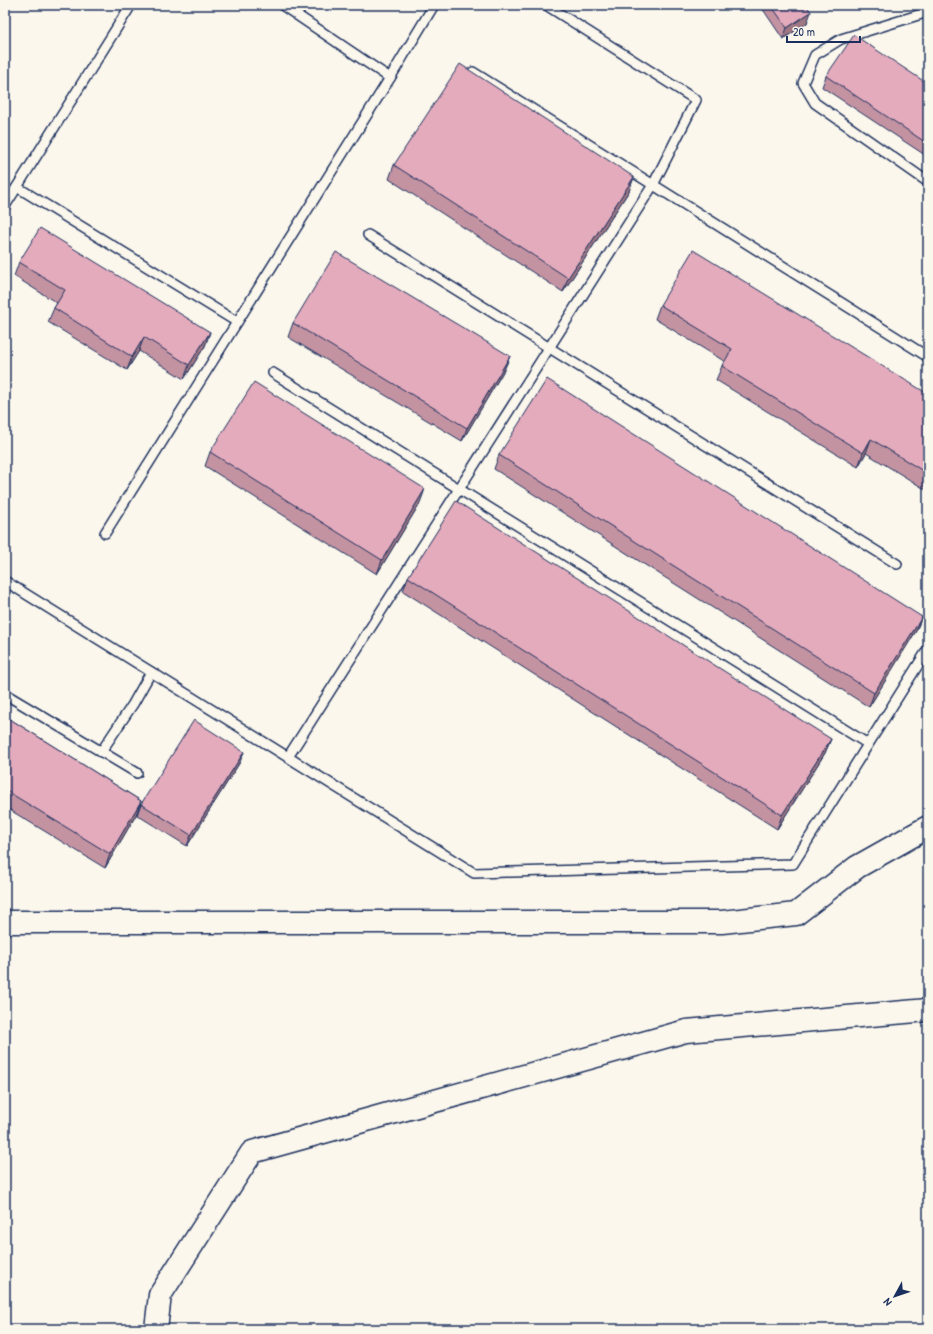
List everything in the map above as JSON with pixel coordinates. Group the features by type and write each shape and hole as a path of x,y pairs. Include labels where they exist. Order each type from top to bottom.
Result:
{"street":[{"path":"5,922 722,922 796,914 857,867 928,827"},
{"path":"156,1329 160,1295 252,1152 686,1031 928,1010"}],"lane":[{"path":"5,206 131,5"},
{"path":"282,5 390,78"},
{"path":"105,533 390,78 434,5"},
{"path":"288,757 653,185 696,100 546,5"},
{"path":"928,12 841,39 815,55 802,83 815,103 928,182"},
{"path":"473,72 928,357"},
{"path":"17,187 237,322"},
{"path":"368,235 897,564"},
{"path":"273,374 868,744"},
{"path":"5,581 474,873 793,864 928,648"},
{"path":"101,752 133,704 151,672"},
{"path":"5,694 137,773"}],"building":[{"path":"771,5 806,5 811,12 787,28"},
{"path":"854,35 928,84 928,144 826,76"},
{"path":"460,64 634,177 568,278 394,165"},
{"path":"40,228 210,332 189,365 144,337 132,357 54,308 65,290 19,262"},
{"path":"693,250 928,394 928,474 871,439 863,453 722,366 732,349 660,305"},
{"path":"336,252 510,356 467,428 293,323"},
{"path":"547,379 922,617 874,693 499,455"},
{"path":"254,382 425,489 382,560 210,452"},
{"path":"456,501 831,739 782,815 408,577"},
{"path":"5,716 141,801 110,854 5,790"},
{"path":"194,720 244,752 191,835 141,804"}]}
